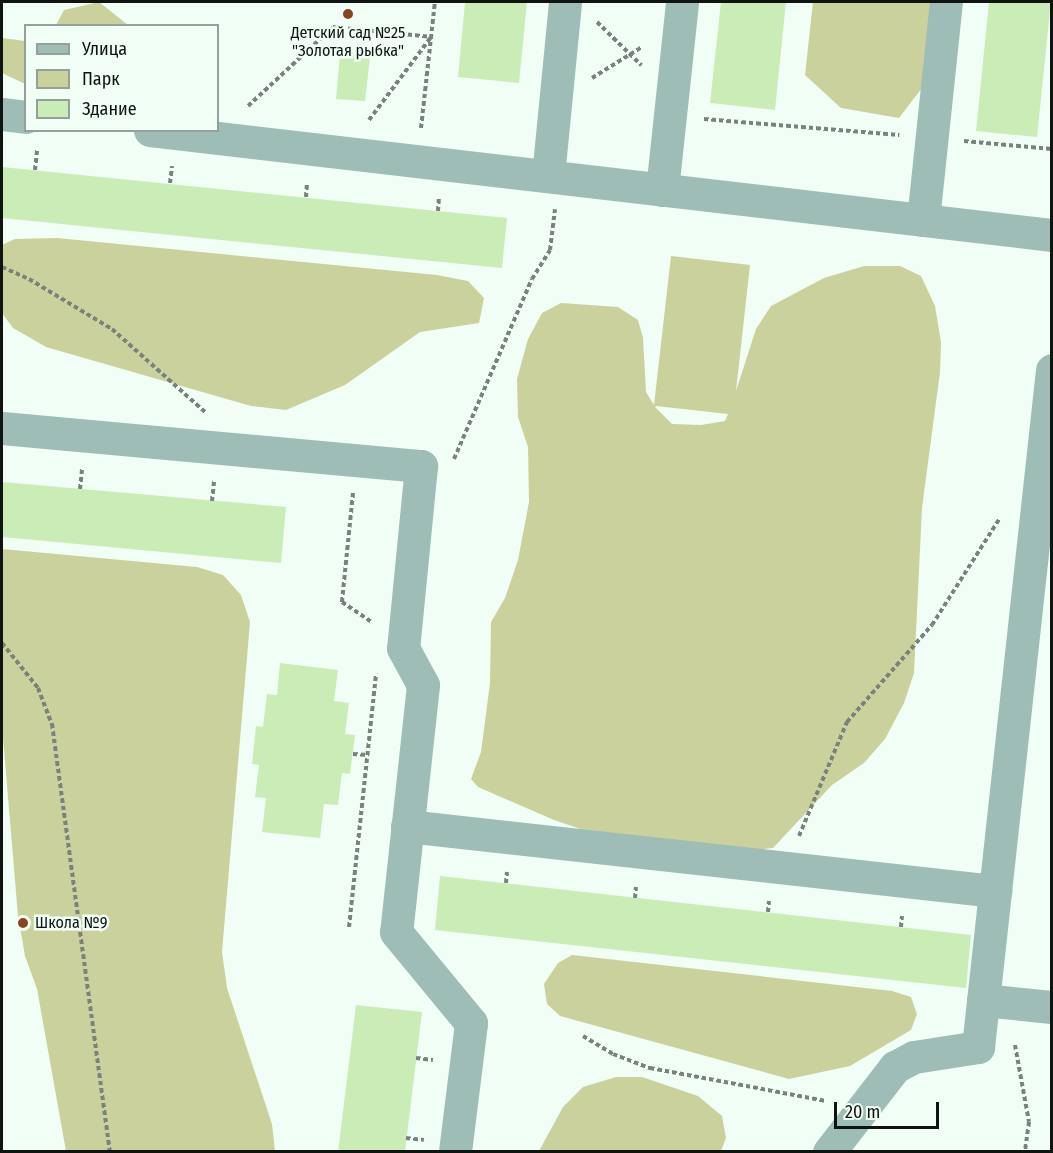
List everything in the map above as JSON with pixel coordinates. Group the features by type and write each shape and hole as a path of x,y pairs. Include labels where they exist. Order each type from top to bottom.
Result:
{"lane":[{"path":"923,220 946,2"},
{"path":"553,177 555,100 579,9"},
{"path":"662,190 681,13"},
{"path":"2,114 24,117"},
{"path":"166,132 1052,235"},
{"path":"828,1152 895,1067 914,1057 978,1047 995,1001 995,891 1052,370"},
{"path":"2,428 421,466 403,648 423,686 396,932 471,1023 455,1152"},
{"path":"407,826 995,891"},
{"path":"995,1001 1052,1007"}],"path":[{"path":"417,161 435,2"},
{"path":"579,9 630,54 671,105 932,138 1052,149"},
{"path":"555,100 630,54 681,13"},
{"path":"214,138 333,27 432,37"},
{"path":"344,153 432,37"},
{"path":"421,466 455,459 532,279 550,250 553,177"},
{"path":"2,267 29,279 112,329 249,450"},
{"path":"357,460 342,602 381,628"},
{"path":"787,867 827,762 847,722 932,625 1005,509"},
{"path":"2,643 38,688 52,724 110,1152"},
{"path":"349,927 378,663"},
{"path":"353,754 368,755"},
{"path":"995,1001 1029,1122 1025,1152"},
{"path":"583,1036 613,1054 650,1068 861,1108"}],"green space":[{"path":"99,2 127,24 57,24 64,10"},
{"path":"813,2 933,2 922,88 899,118 841,108 805,75"},
{"path":"2,38 24,41 24,84 2,73"},
{"path":"57,238 437,275 468,281 484,298 479,323 420,332 345,385 286,410 251,406 46,347 13,328 2,313 2,245 15,239"},
{"path":"671,256 750,265 736,391 756,329 771,306 824,278 864,266 900,266 921,276 935,306 941,342 940,372 922,508 914,673 904,703 885,739 864,763 832,785 773,848 739,852 604,837 554,820 478,787 471,779 481,752 490,683 491,622 505,598 518,560 529,502 528,447 518,417 517,379 528,339 542,313 561,303 618,307 638,320 643,338 646,392 654,405","holes":["656,406 728,414 725,421 701,425 672,424"]},
{"path":"2,549 197,567 223,575 241,595 250,622 222,952 227,988 272,1124 275,1151 66,1151 37,989 25,956 18,916 2,726"},
{"path":"572,955 892,991 911,997 917,1014 911,1030 850,1066 789,1079 560,1016 547,1004 544,984 558,963"},
{"path":"616,1077 642,1077 698,1096 722,1116 726,1138 721,1151 539,1151 563,1107 583,1087"}],"building":[{"path":"465,2 527,2 519,83 458,77"},
{"path":"721,2 786,2 775,110 710,103"},
{"path":"989,2 1051,2 1037,137 976,131"},
{"path":"340,54 370,57 365,101 336,99"},
{"path":"2,167 507,218 502,268 2,218"},
{"path":"2,482 286,507 281,563 2,537"},
{"path":"280,663 338,670 334,701 349,703 345,734 355,735 350,774 342,773 338,805 324,804 320,838 262,832 266,798 255,797 259,765 252,764 256,726 263,727 267,694 277,695"},
{"path":"440,876 971,935 966,988 435,930"},
{"path":"356,1005 422,1012 405,1152 338,1152"}],"place":[{"name":"Детский сад №25 \"Золотая рыбка\"","path":"348,14"},
{"name":"Школа №9","path":"23,923"}]}
